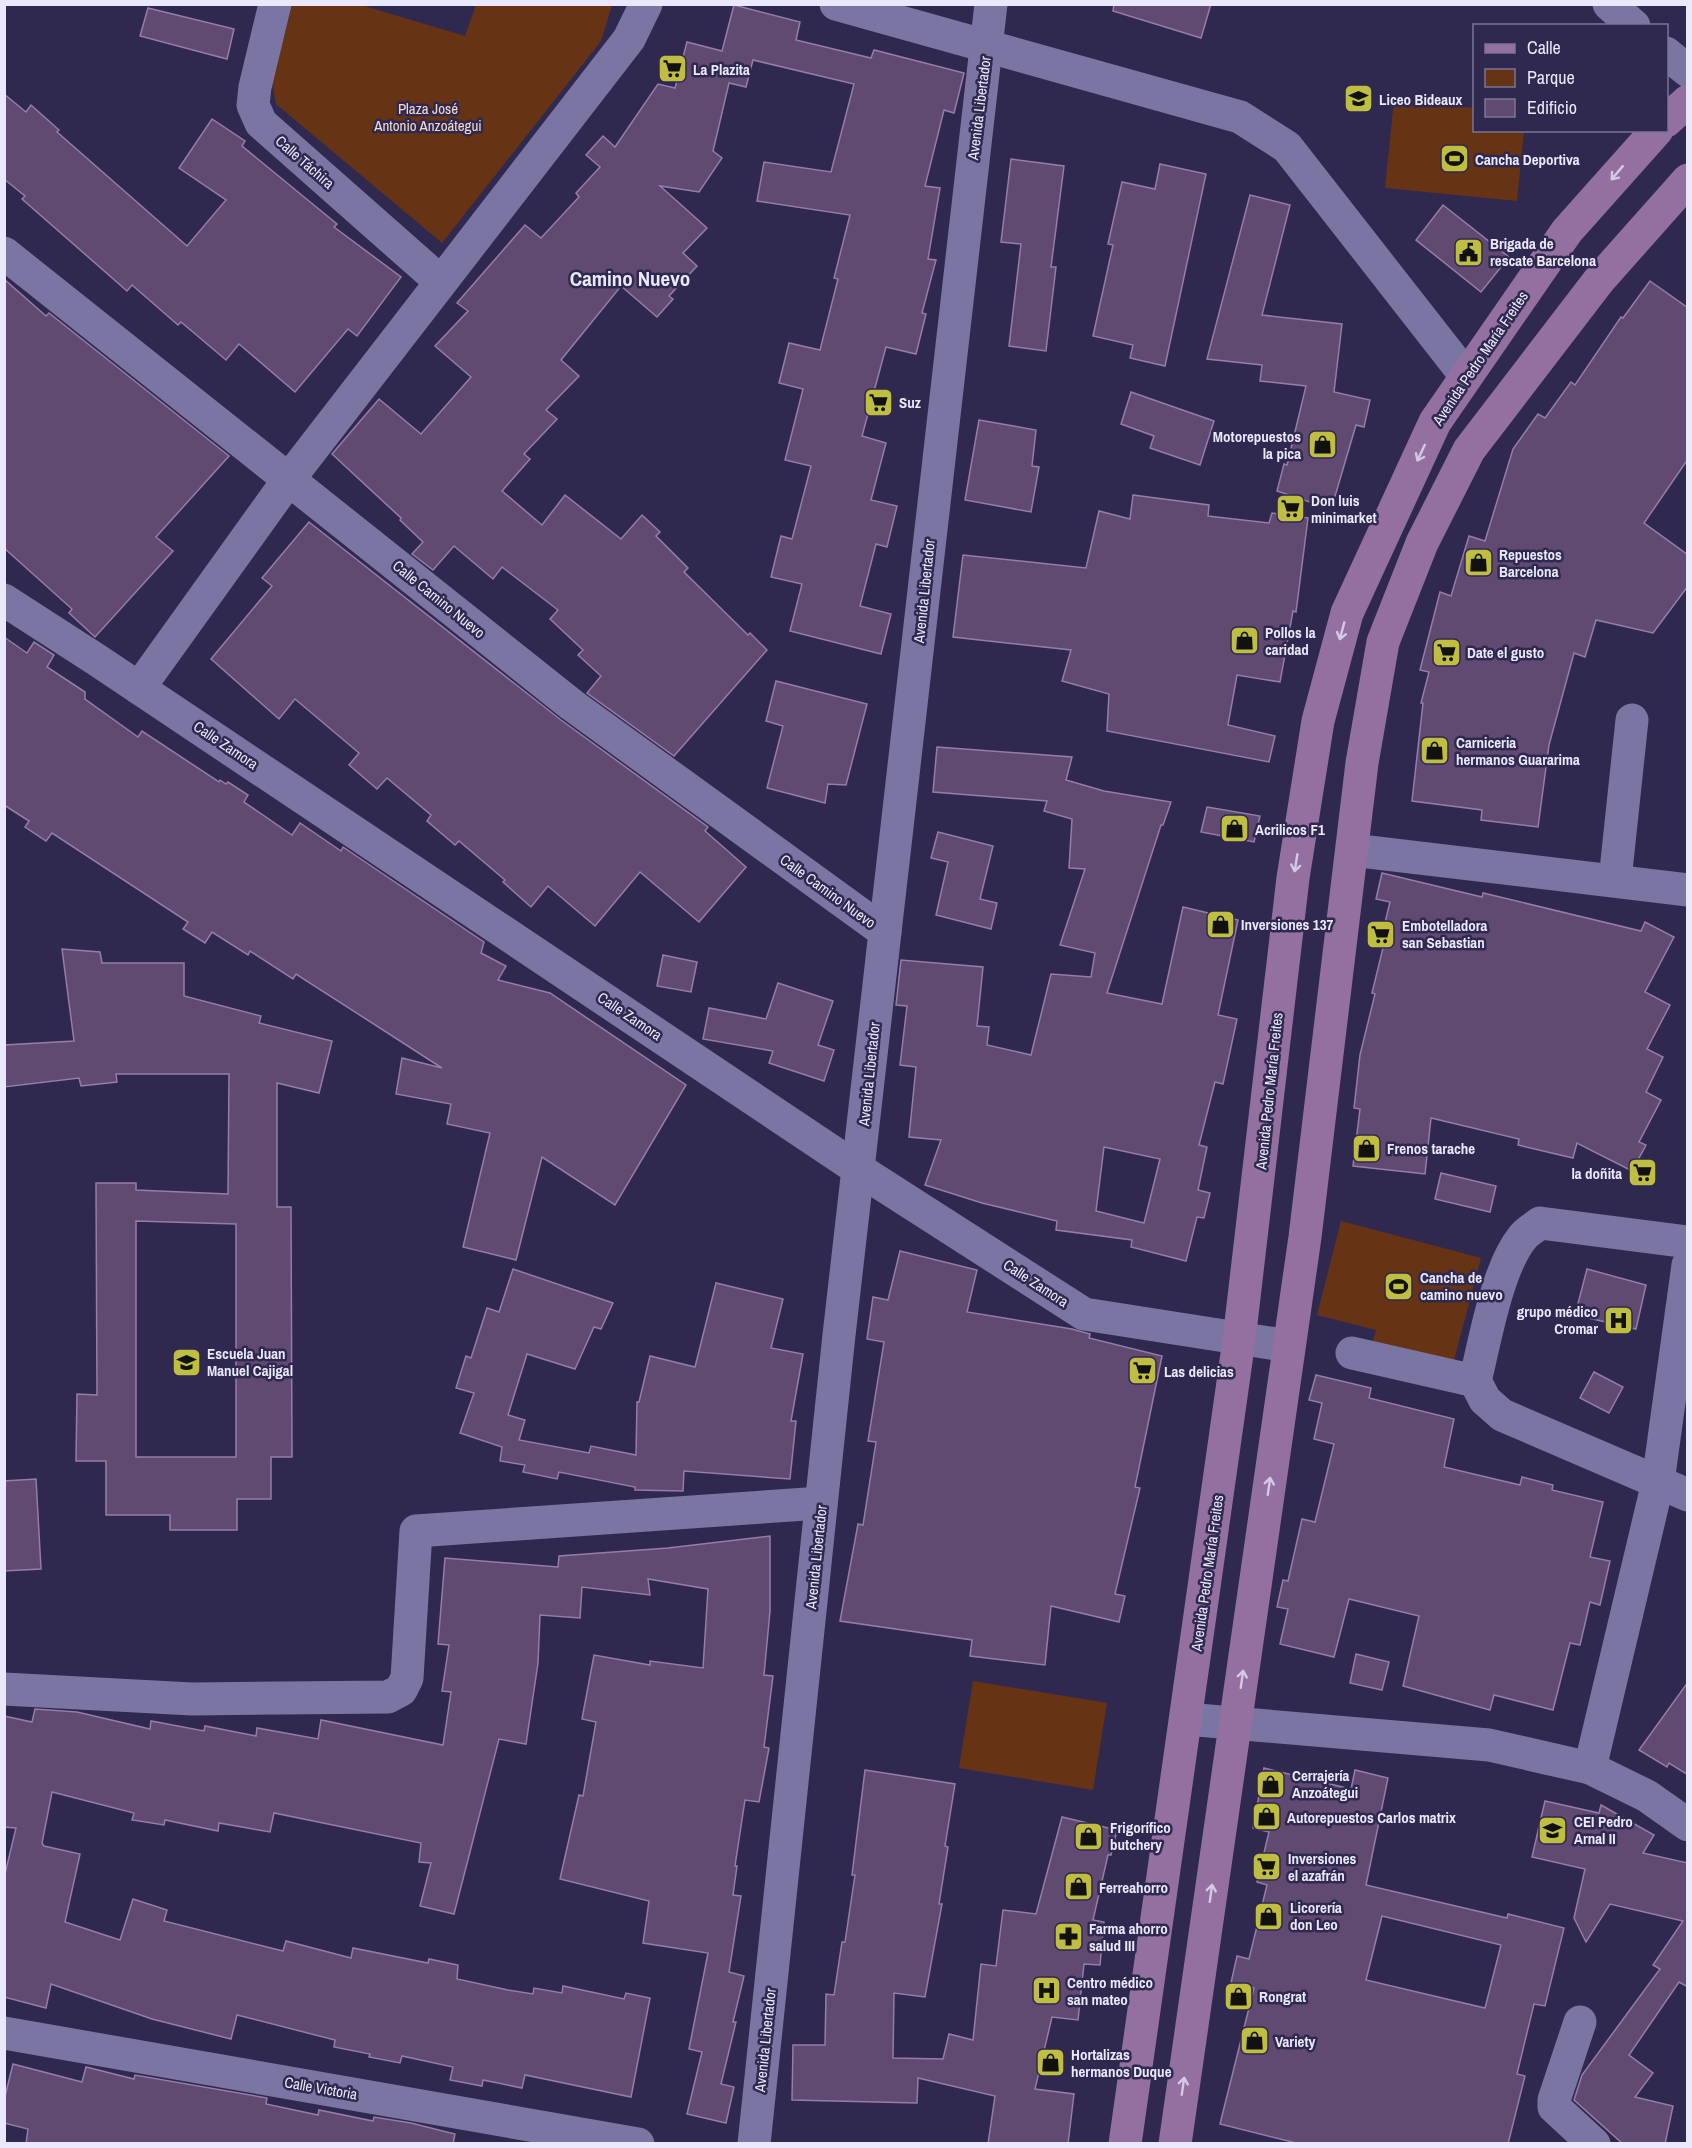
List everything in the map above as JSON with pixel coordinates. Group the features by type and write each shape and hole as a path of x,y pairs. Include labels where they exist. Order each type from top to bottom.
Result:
{"street":[{"name":"Calle Táchira","path":"275,4 255,87 253,105 261,123 441,282"},
{"path":"139,688 289,479 629,39 646,4"},
{"path":"836,4 986,48 1240,117 1287,147 1466,376"},
{"name":"Avenida Libertador","path":"754,2144 821,1503 991,4"},
{"path":"1609,4 1632,24"},
{"path":"1668,55 1688,71"},
{"path":"1668,119 1688,101"},
{"name":"Avenida Pedro María Freites","path":"1125,2144 1239,1340 1293,878 1318,721 1347,613 1435,422 1567,231 1654,132"},
{"path":"1174,2144 1305,1237 1362,763 1383,642 1432,522 1469,450 1600,279 1688,180"},
{"name":"Calle Camino Nuevo","path":"4,253 572,705 885,932"},
{"name":"Calle Zamora","path":"4,600 858,1169 1084,1314 1289,1346"},
{"path":"1615,880 1632,720"},
{"path":"1352,850 1688,890"},
{"path":"1688,1242 1540,1224 1523,1236 1512,1252 1503,1275 1475,1381 1485,1400 1502,1415 1688,1495"},
{"path":"1590,1768 1658,1482 1688,1265"},
{"path":"1352,1353 1475,1381"},
{"path":"4,1689 192,1699 388,1696 402,1690 407,1678 416,1531 821,1503"},
{"path":"1186,1719 1489,1745 1590,1768 1647,1796 1688,1825"},
{"path":"1580,2022 1554,2100 1554,2108 1594,2144"},
{"name":"Calle Victoria","path":"4,2033 638,2144"}],"green space":[{"name":"Plaza José Antonio Anzoátegui","path":"292,5 361,5 465,36 476,5 612,5 601,41 442,243 276,104 272,84"},
{"name":"Cancha Deportiva","path":"1394,100 1473,108 1473,132 1524,132 1517,201 1385,188"},
{"name":"Cancha de camino nuevo","path":"1341,1221 1481,1258 1453,1364 1372,1344 1376,1330 1317,1315"},
{"path":"973,1681 1107,1703 1093,1790 959,1768"}],"building":[{"path":"1114,4 1211,4 1201,38 1113,11"},
{"path":"734,5 800,22 796,40 871,58 874,50 964,73 954,113 944,110 925,186 940,188 928,259 936,260 922,313 926,314 916,354 886,347 862,436 886,443 871,500 897,506 887,547 876,544 860,606 891,614 881,654 790,631 802,584 771,577 781,536 792,539 811,466 785,460 803,389 779,383 789,343 820,350 838,279 834,278 850,215 757,201 764,162 831,172 854,84 753,60 746,87 729,83 713,151 722,158 699,192 660,186 707,228 683,253 697,266 669,296 673,299 657,317 621,286 561,360 579,376 546,410 557,419 524,454 530,459 502,491 542,525 565,495 621,539 642,515 660,532 656,536 688,568 684,572 748,635 750,633 767,650 674,756 587,693 601,676 578,655 583,650 550,619 558,610 502,567 493,579 454,546 433,570 412,554 423,542 400,520 401,518 332,454 379,399 421,434 471,377 435,346 468,311 457,303 525,225 541,238 579,197 576,193 600,167 586,155 603,136 615,147 658,84 675,88 687,42 722,51"},
{"path":"148,8 234,29 227,59 140,36"},
{"path":"4,94 26,112 31,105 59,130 57,132 187,246 226,200 179,168 212,119 245,141 242,146 337,224 334,227 401,277 357,336 348,329 295,392 239,344 226,360 181,322 178,325 132,285 127,291 22,199 25,196 4,179"},
{"path":"1011,159 1064,166 1051,267 1056,267 1046,351 1009,346 1021,244 1001,242"},
{"path":"1160,164 1206,174 1165,366 1130,358 1133,345 1093,336 1113,245 1108,244 1122,182 1155,189"},
{"path":"1250,195 1290,205 1262,315 1342,324 1334,392 1370,400 1364,427 1356,425 1333,503 1311,498 1310,502 1277,491 1284,464 1287,465 1306,386 1260,381 1262,365 1207,359"},
{"path":"1443,205 1509,257 1481,292 1416,240"},
{"path":"4,279 46,316 49,313 229,456 156,537 173,551 95,637 69,613 72,609 4,548"},
{"path":"1650,281 1688,308 1688,459 1644,523 1688,555 1688,586 1653,633 1596,620 1585,657 1574,653 1549,745 1538,827 1481,820 1482,810 1412,801 1423,703 1421,703 1429,672 1420,670 1440,592 1451,596 1469,536 1485,541 1513,449 1538,414 1545,418 1571,382 1575,385 1621,317 1623,318"},
{"path":"1131,392 1214,421 1200,465 1150,448 1154,436 1121,424"},
{"path":"979,420 1036,430 1032,466 1039,467 1031,512 965,500"},
{"path":"1133,495 1209,505 1208,516 1269,523 1272,513 1308,518 1296,612 1293,611 1280,682 1237,675 1228,725 1275,736 1269,762 1107,731 1109,694 1062,681 1071,650 953,637 963,555 1086,568 1099,511 1130,519"},
{"path":"309,522 561,720 708,827 705,831 746,867 699,922 640,872 595,926 548,886 531,907 503,882 505,880 459,841 455,845 427,821 431,815 387,778 377,789 349,765 359,753 295,699 279,719 211,659 272,586 262,578"},
{"path":"4,637 27,653 34,642 54,655 47,667 85,692 85,699 138,737 142,731 219,782 220,780 226,784 228,782 248,795 244,802 292,835 300,823 341,851 343,847 484,942 481,953 506,966 498,980 550,993 686,1085 615,1205 542,1157 516,1260 463,1247 490,1133 447,1124 451,1104 396,1094 402,1058 442,1068 296,974 293,979 250,951 248,955 212,932 205,943 183,929 188,922 52,833 46,841 25,827 29,821 4,805"},
{"path":"776,681 867,704 846,785 828,784 825,803 767,788 783,726 766,721"},
{"path":"937,747 1072,757 1066,780 1104,791 1171,802 1163,825 1161,825 1107,993 1162,1004 1183,907 1238,920 1218,1015 1237,1019 1223,1084 1215,1082 1199,1145 1207,1147 1198,1190 1210,1193 1204,1218 1197,1217 1186,1261 1131,1247 1132,1240 1056,1230 1057,1221 982,1203 925,1185 941,1140 909,1137 916,1067 900,1065 907,1006 896,1005 901,960 983,967 977,1026 989,1027 987,1045 1031,1055 1051,974 1091,977 1095,953 1060,945 1085,869 1069,868 1072,819 1044,811 1047,801 933,792","holes":["1104,1147 1160,1159 1144,1223 1096,1211"]},
{"path":"1207,807 1260,816 1254,842 1201,832"},
{"path":"938,832 993,846 980,899 997,903 991,929 936,915 948,862 931,858"},
{"path":"1382,873 1482,897 1483,893 1641,931 1645,922 1674,937 1645,992 1670,1005 1647,1049 1663,1057 1646,1092 1661,1100 1639,1142 1646,1145 1632,1171 1577,1143 1573,1158 1518,1145 1519,1139 1431,1118 1425,1174 1353,1166 1360,1109 1354,1108 1360,1055 1375,994 1372,993 1383,948 1379,947 1390,902 1376,899"},
{"path":"62,949 100,952 102,963 184,963 184,996 261,1016 259,1023 332,1041 319,1093 277,1083 277,1207 291,1207 292,1457 271,1457 271,1499 237,1499 237,1530 170,1530 170,1515 106,1515 106,1461 76,1461 77,1394 97,1395 96,1183 136,1183 136,1190 228,1194 229,1074 116,1074 117,1082 81,1086 79,1078 4,1087 4,1045 74,1041","holes":["136,1221 236,1224 236,1457 136,1457"]},
{"path":"663,955 697,962 691,992 657,986"},
{"path":"778,983 833,1001 818,1045 834,1050 824,1081 769,1063 773,1051 703,1039 709,1008 766,1019"},
{"path":"1441,1173 1496,1186 1490,1212 1435,1199"},
{"path":"900,1251 977,1270 967,1312 1072,1329 1090,1334 1089,1338 1162,1356 1135,1487 1140,1488 1115,1594 1125,1596 1119,1622 1051,1606 1045,1665 970,1656 972,1640 840,1621 858,1524 863,1525 876,1442 868,1441 884,1342 867,1339 873,1297 888,1300"},
{"path":"513,1269 613,1303 601,1329 594,1327 575,1369 527,1354 508,1415 525,1420 519,1440 589,1453 591,1446 636,1455 637,1402 639,1402 650,1356 695,1367 716,1283 783,1299 771,1348 803,1354 791,1421 796,1421 790,1479 684,1471 683,1491 635,1490 635,1487 559,1472 557,1479 523,1472 525,1465 500,1461 502,1447 460,1433 474,1393 456,1388 466,1356 471,1358 487,1308 499,1312"},
{"path":"1587,1269 1646,1285 1636,1329 1575,1315"},
{"path":"1594,1372 1623,1387 1609,1413 1580,1398"},
{"path":"1316,1375 1371,1388 1369,1398 1454,1419 1444,1467 1520,1485 1522,1477 1553,1485 1552,1490 1603,1502 1590,1557 1610,1561 1600,1605 1590,1602 1580,1645 1570,1643 1553,1710 1494,1695 1490,1710 1403,1686 1419,1616 1349,1599 1334,1657 1280,1644 1288,1609 1277,1607 1283,1580 1288,1581 1302,1519 1315,1522 1334,1444 1314,1439 1322,1403 1309,1400"},
{"path":"36,1479 41,1569 4,1571 4,1481"},
{"path":"770,1536 770,1611 764,1675 773,1676 764,1747 769,1748 759,1802 745,1800 735,1866 737,1866 733,1895 741,1896 729,1972 744,1976 721,2084 734,2087 726,2123 687,2114 702,2052 689,2049 708,1953 643,1943 649,1901 560,1879 579,1795 583,1796 596,1722 582,1719 594,1655 650,1665 650,1661 703,1668 708,1589 648,1579 650,1595 582,1587 580,1618 540,1615 538,1663 526,1744 499,1739 454,1914 420,1906 431,1863 419,1862 421,1843 274,1813 270,1832 219,1823 218,1831 165,1820 164,1825 132,1820 134,1813 52,1792 42,1843 44,1846 80,1854 65,1922 120,1940 133,1899 167,1910 164,1921 283,1951 286,1941 351,1958 353,1948 428,1963 429,1959 458,1965 457,1979 508,1990 533,1994 534,1988 562,1993 563,1986 624,1999 626,1993 650,1998 631,2097 525,2075 522,2088 483,2080 482,2086 450,2080 453,2067 402,2056 400,2063 369,2057 370,2054 334,2047 335,2040 237,2015 231,2039 152,2019 51,1984 46,2008 4,1997 4,1878 16,1828 4,1827 4,1716 32,1722 35,1709 77,1712 150,1729 151,1721 204,1731 205,1726 256,1736 257,1728 318,1739 321,1720 443,1745 451,1692 442,1691 449,1645 438,1644 445,1558 558,1567 559,1556 668,1548"},
{"path":"1356,1654 1389,1662 1382,1690 1350,1683"},
{"path":"1688,1682 1688,1775 1669,1763 1667,1767 1639,1750"},
{"path":"1264,1768 1351,1789 1355,1770 1388,1778 1366,1885 1507,1918 1508,1914 1564,1928 1545,2006 1534,2004 1517,2074 1525,2076 1508,2144 1300,2144 1220,2124 1254,1988 1231,1983 1237,1956 1249,1959 1267,1885 1257,1882 1269,1832 1253,1828","holes":["1382,1916 1501,1945 1485,2008 1366,1980"]},
{"path":"865,1770 955,1784 945,1846 948,1847 939,1904 942,1904 925,1997 894,1993 893,2058 943,2059 949,2034 973,2040 981,1964 996,1966 1003,1910 1036,1914 1062,1817 1117,1830 1111,1855 1108,1855 1093,1920 1104,1922 1100,1965 1084,1964 1078,2020 1052,2017 1035,2089 1074,2094 1068,2144 988,2144 995,2096 918,2078 917,2103 792,2100 793,2045 825,2045 826,1994 834,1995 842,1942 845,1942 855,1875 852,1875"},
{"path":"1545,1801 1599,1813 1601,1805 1654,1835 1643,1853 1688,1863 1688,1987 1679,1982 1629,2055 1653,2073 1635,2097 1673,2106 1665,2144 1623,2144 1574,2100 1582,2075 1660,1969 1653,1965 1683,1921 1610,1904 1586,1942 1574,1918 1585,1869 1532,1857"},
{"path":"13,2064 82,2082 86,2067 134,2079 135,2075 267,2098 266,2104 318,2115 319,2110 373,2121 374,2117 455,2134 453,2144 26,2144 28,2129 4,2123 4,2100"}],"place":[{"name":"La Plazita","path":"672,69"},
{"name":"Liceo Bideaux","path":"1358,99"},
{"name":"Cancha Deportiva","path":"1454,159"},
{"name":"Brigada de rescate Barcelona","path":"1469,252"},
{"name":"Suz","path":"878,402"},
{"name":"Motorepuestos la pica","path":"1322,445"},
{"name":"Don luis minimarket","path":"1290,509"},
{"name":"Repuestos Barcelona","path":"1478,563"},
{"name":"Pollos la caridad","path":"1244,641"},
{"name":"Date el gusto","path":"1446,652"},
{"name":"Carniceria hermanos Guararima","path":"1435,751"},
{"name":"Acrilicos F1","path":"1234,829"},
{"name":"Inversiones 137","path":"1220,924"},
{"name":"Embotelladora san Sebastian","path":"1381,934"},
{"name":"Frenos tarache","path":"1366,1148"},
{"name":"la doñita","path":"1643,1173"},
{"name":"Cancha de camino nuevo","path":"1399,1286"},
{"name":"grupo médico Cromar","path":"1619,1320"},
{"name":"Escuela Juan Manuel Cajigal","path":"186,1362"},
{"name":"Las delicias","path":"1143,1371"},
{"name":"Cerrajería Anzoátegui","path":"1271,1784"},
{"name":"Autorepuestos Carlos matrix","path":"1266,1817"},
{"name":"CEI Pedro Arnal II","path":"1553,1830"},
{"name":"Frigorífico butchery","path":"1089,1836"},
{"name":"Inversiones el azafrán","path":"1267,1867"},
{"name":"Ferreahorro","path":"1078,1887"},
{"name":"Licorería don Leo","path":"1269,1916"},
{"name":"Farma ahorro salud III","path":"1068,1937"},
{"name":"Centro médico san mateo","path":"1046,1991"},
{"name":"Rongrat","path":"1238,1996"},
{"name":"Variety","path":"1254,2041"},
{"name":"Hortalizas hermanos Duque","path":"1050,2063"}],"district":[{"name":"Camino Nuevo","path":"630,278"}]}
